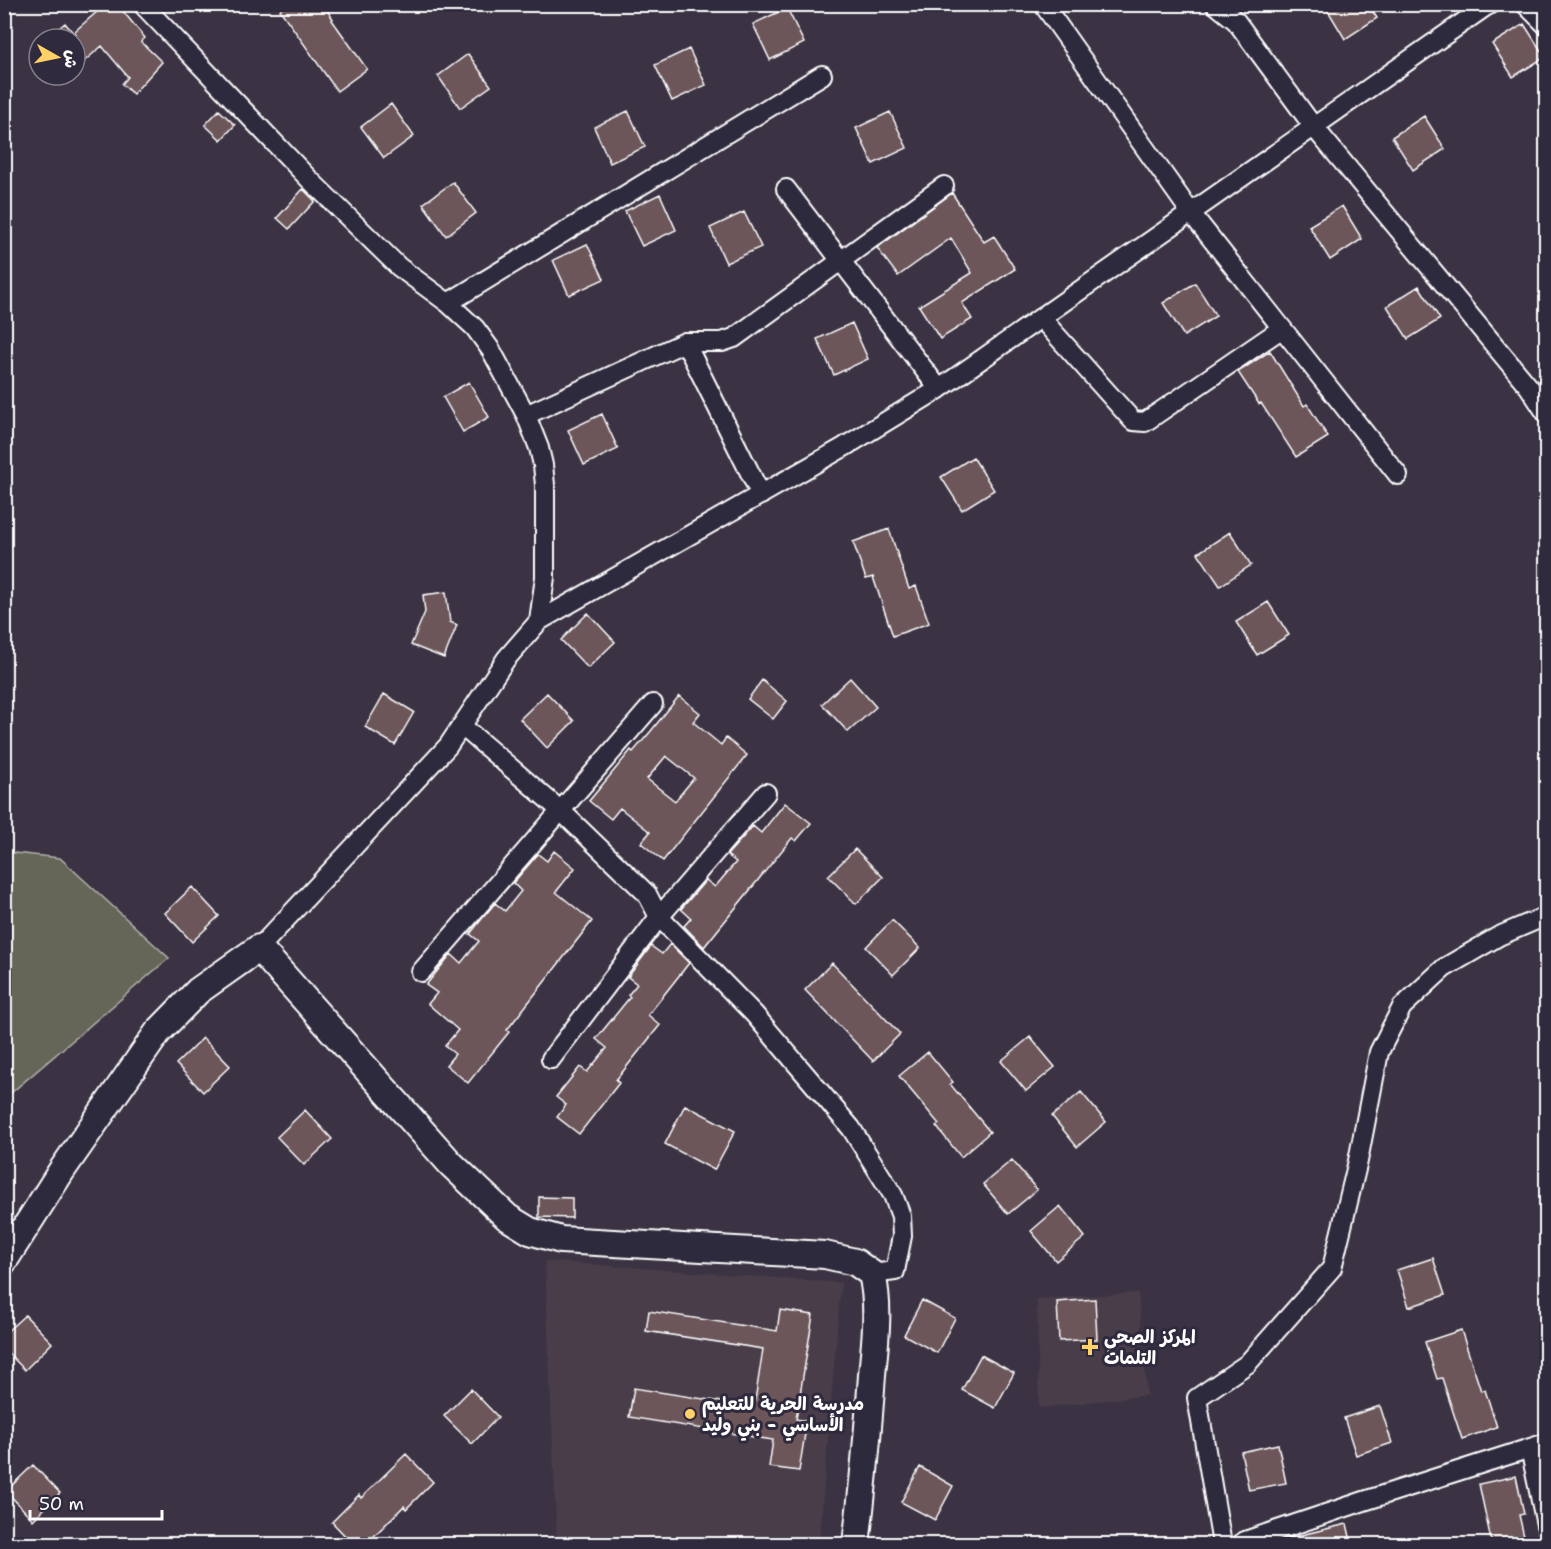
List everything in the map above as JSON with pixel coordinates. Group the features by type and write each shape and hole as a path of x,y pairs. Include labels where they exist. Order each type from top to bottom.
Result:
{"street":[{"path":"142,4 309,179 399,267 448,303 474,328 491,350 526,415 539,448 545,485 545,577 539,621"},
{"path":"1043,4 1191,213 1398,475"},
{"path":"1215,4 1236,21 1313,126 1529,387 1546,413"},
{"path":"4,1262 62,1170 158,1032 198,991 258,948 448,746 506,658 539,621 761,495 939,389 1491,4"},
{"path":"1525,4 1546,25"},
{"path":"448,303 822,75"},
{"path":"526,415 685,342 722,342 734,338 944,186"},
{"path":"786,189 939,389"},
{"path":"1041,318 1133,421 1139,423 1144,422 1281,329"},
{"path":"685,342 761,495"},
{"path":"421,972 653,704"},
{"path":"462,726 560,810 647,894 659,917 754,1014 850,1128 893,1195 901,1216 902,1236 895,1271 872,1274"},
{"path":"551,1059 659,917 766,793"},
{"path":"1222,1545 1197,1398 1247,1364 1332,1268 1358,1161 1379,1052 1401,1007 1444,968 1499,936 1546,916"},
{"path":"258,948 451,1164 507,1217 530,1231 561,1240 825,1255 855,1262 872,1274 876,1288 876,1326 866,1465 856,1545"},
{"path":"1240,1545 1245,1541 1364,1501 1538,1446 1546,1525"}],"shaded area":[{"name":"مدرسة الحرية للتعليم الأساسي - بني وليد","path":"545,1261 841,1283 819,1544 557,1544"},
{"name":"المركز الصحي التلمات","path":"1138,1293 1147,1395 1039,1408 1037,1299"}],"green space":[{"path":"5,852 60,858 169,958 5,1098"}],"building":[{"path":"106,4 117,4 145,38 141,42 162,62 133,94 122,84 128,77 102,46 87,59 87,27 80,27"},
{"path":"287,4 323,4 367,69 337,91 280,10"},
{"path":"1324,4 1368,4 1377,18 1345,39"},
{"path":"787,8 804,43 770,60 753,24"},
{"path":"1524,24 1545,57 1513,77 1492,44"},
{"path":"689,49 706,85 672,101 655,65"},
{"path":"468,54 491,86 460,108 438,76"},
{"path":"391,104 414,136 384,158 361,127"},
{"path":"219,110 235,125 221,140 205,125"},
{"path":"628,111 645,147 610,163 594,127"},
{"path":"890,112 907,148 873,164 856,128"},
{"path":"1424,116 1445,149 1413,170 1392,137"},
{"path":"453,182 476,213 446,236 423,204"},
{"path":"303,189 315,201 289,229 277,218"},
{"path":"952,193 984,242 994,236 1015,269 962,303 972,319 940,339 919,306 972,273 951,238 898,276 877,248"},
{"path":"660,194 676,230 642,246 625,211"},
{"path":"1342,206 1362,239 1330,260 1309,226"},
{"path":"744,212 761,247 726,263 710,228"},
{"path":"587,244 604,279 569,295 553,260"},
{"path":"1195,283 1216,316 1184,336 1163,303"},
{"path":"1419,286 1440,319 1408,339 1387,306"},
{"path":"852,323 868,359 834,375 817,339"},
{"path":"1270,351 1304,406 1307,404 1328,437 1296,457 1238,372"},
{"path":"469,382 489,417 463,432 443,397"},
{"path":"602,414 618,449 584,465 568,430"},
{"path":"973,457 994,490 962,510 941,477"},
{"path":"889,529 909,589 916,586 929,623 893,636 873,577 866,579 853,542"},
{"path":"1230,532 1251,565 1220,586 1198,553"},
{"path":"446,592 450,622 457,625 444,658 411,645 425,612 423,595"},
{"path":"1268,602 1289,635 1257,655 1236,622"},
{"path":"588,613 615,642 588,668 561,640"},
{"path":"850,678 876,707 848,732 822,704"},
{"path":"762,680 787,701 773,719 748,699"},
{"path":"547,693 574,721 547,748 520,719"},
{"path":"384,694 414,712 395,745 365,727"},
{"path":"679,696 700,713 693,722 721,745 726,738 747,755 663,861 641,843 650,832 620,808 611,819 589,801 631,750 633,752","holes":["666,756 694,778 675,801 647,779"]},
{"path":"785,803 811,823 796,841 792,838 704,947 684,926 691,918 681,909 706,880 715,887 736,862 727,855 753,826 761,833"},
{"path":"855,849 883,877 856,904 828,876"},
{"path":"554,851 575,868 556,892 592,921 468,1083 446,1065 455,1054 445,1046 458,1030 428,1004 437,993 426,985 451,954 461,963 479,941 470,934 495,903 505,911 521,891 513,883 538,854 547,861"},
{"path":"192,887 219,916 192,942 165,913"},
{"path":"892,920 920,948 893,975 866,947"},
{"path":"670,944 689,963 648,1015 660,1025 616,1080 619,1083 579,1134 557,1117 566,1105 556,1097 580,1067 587,1072 607,1048 596,1039 630,997 628,995 637,984 628,977 651,946 662,954"},
{"path":"832,963 900,1034 873,1061 805,990"},
{"path":"1030,1037 1055,1067 1026,1091 1001,1061"},
{"path":"203,1038 230,1066 203,1092 176,1064"},
{"path":"928,1052 953,1082 950,1084 990,1132 961,1157 936,1126 939,1124 899,1076"},
{"path":"1081,1092 1106,1122 1077,1147 1052,1116"},
{"path":"685,1105 735,1131 714,1170 665,1144"},
{"path":"305,1110 332,1139 304,1165 277,1137"},
{"path":"1012,1160 1037,1190 1008,1214 983,1184"},
{"path":"539,1197 572,1198 572,1218 539,1217"},
{"path":"1060,1206 1085,1237 1056,1261 1031,1231"},
{"path":"1433,1258 1445,1295 1409,1307 1397,1270"},
{"path":"1095,1299 1097,1339 1059,1341 1057,1302"},
{"path":"922,1300 955,1318 937,1353 904,1335"},
{"path":"780,1310 813,1315 796,1419 807,1421 799,1471 769,1467 773,1440 629,1417 634,1388 754,1407 763,1349 646,1331 649,1311 777,1331"},
{"path":"25,1315 52,1343 25,1370 4,1349 4,1334"},
{"path":"1461,1330 1481,1391 1485,1390 1497,1427 1462,1439 1442,1378 1437,1379 1425,1342"},
{"path":"981,1355 1014,1373 995,1408 962,1390"},
{"path":"471,1389 498,1417 472,1444 444,1416"},
{"path":"1380,1406 1392,1443 1356,1455 1344,1418"},
{"path":"1278,1444 1286,1483 1249,1490 1241,1452"},
{"path":"406,1454 433,1482 406,1509 404,1506 365,1545 354,1545 332,1522 359,1495 361,1498"},
{"path":"33,1465 60,1493 33,1520 6,1491"},
{"path":"920,1467 953,1486 935,1520 901,1502"},
{"path":"1516,1476 1524,1514 1519,1515 1526,1545 1492,1545 1479,1484"},
{"path":"1347,1524 1352,1545 1285,1545 1285,1540 1293,1537"}],"place":[{"name":"المركز الصحي التلمات","path":"1090,1347"},
{"name":"مدرسة الحرية للتعليم الأساسي - بني وليد","path":"690,1414"}]}
